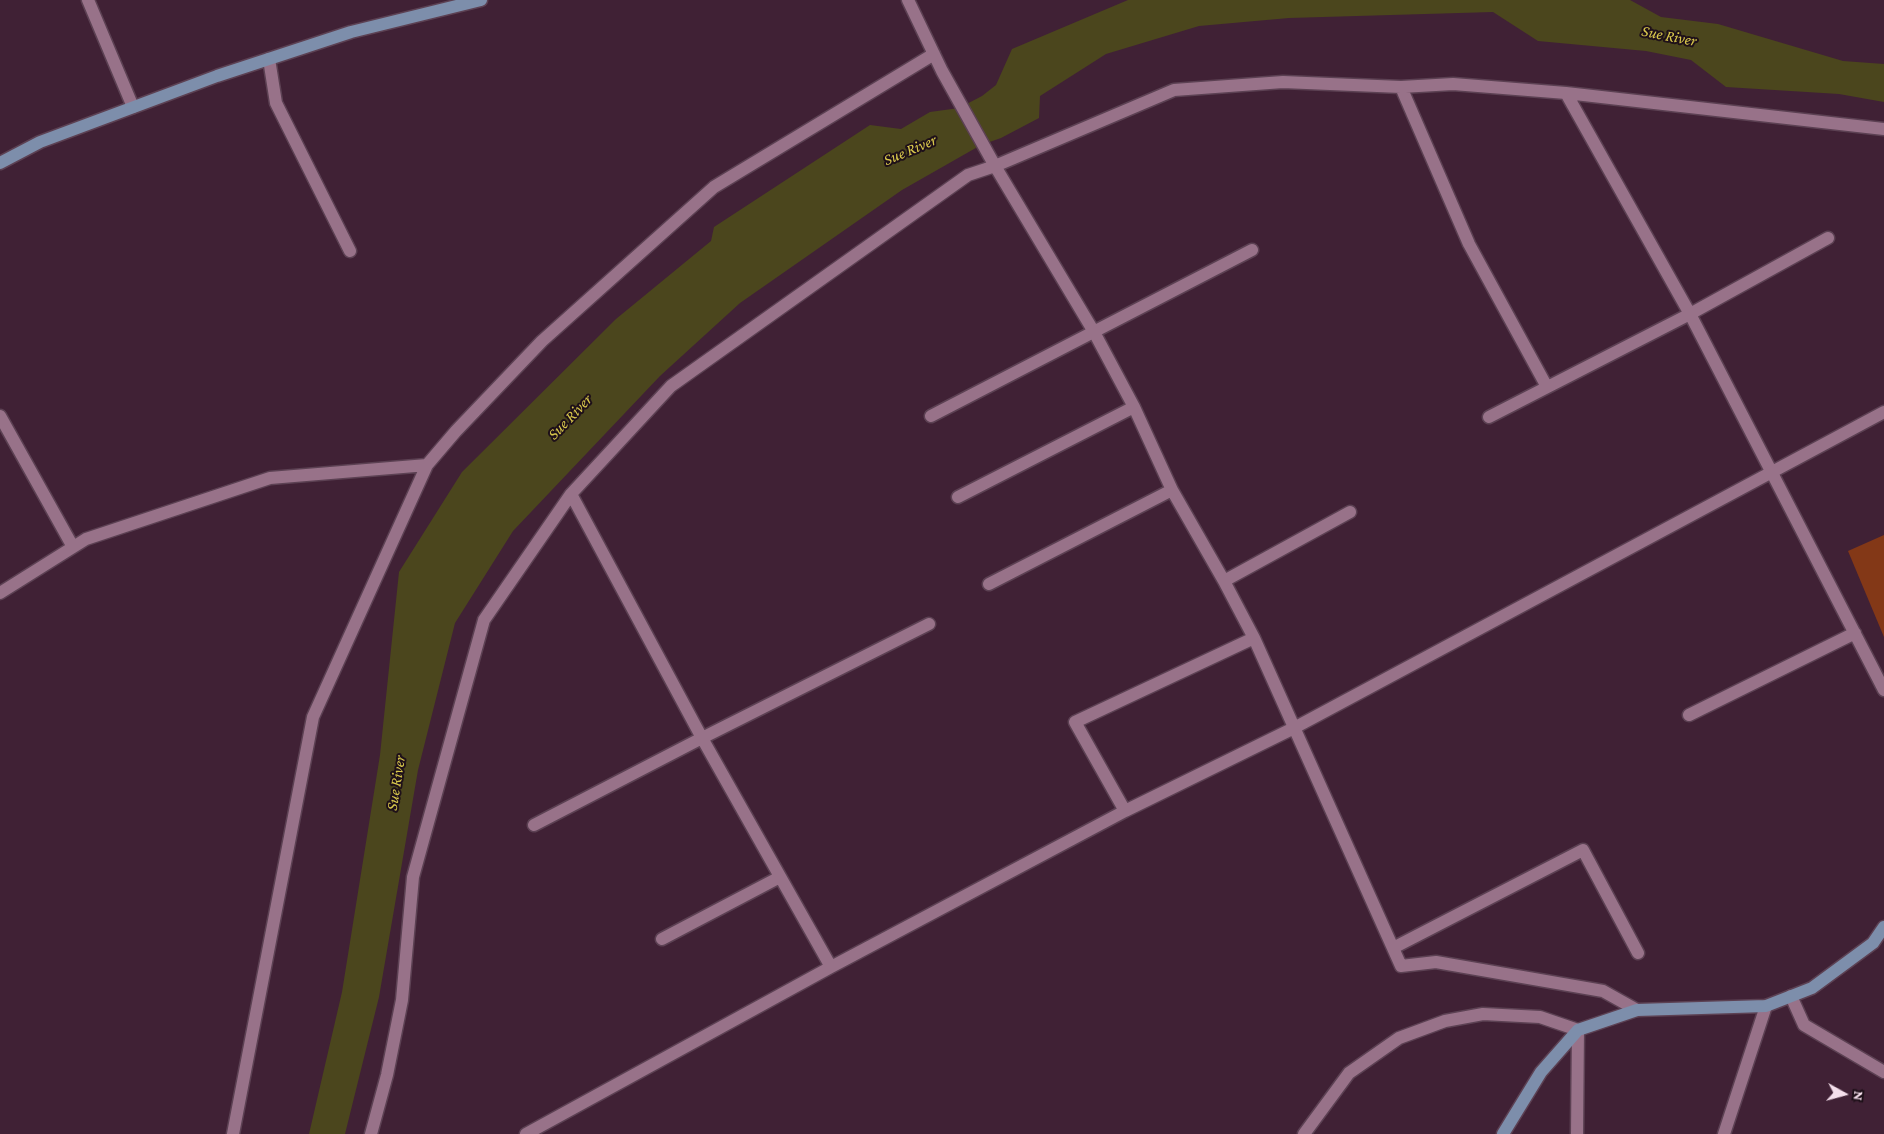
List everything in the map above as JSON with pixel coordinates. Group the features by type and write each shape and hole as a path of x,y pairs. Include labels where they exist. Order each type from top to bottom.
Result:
{"street":[{"path":"88,0 134,107"},
{"path":"0,163 40,142 217,76 351,32 481,0"},
{"path":"908,0 942,71 995,166 1094,332 1134,407 1172,490 1254,638 1401,966 1436,962 1603,991 1637,1010"},
{"path":"233,1134 313,717 427,465 456,431 542,341 714,187 934,54"},
{"path":"269,59 276,104 350,250"},
{"path":"371,1134 387,1075 402,1000 413,877 484,620 571,494 671,386 968,175 995,166 1174,90 1283,82 1401,87 1453,84 1566,93 1884,129"},
{"path":"1401,87 1469,244 1547,388"},
{"path":"1566,93 1690,314 1884,690"},
{"path":"1489,417 1690,314 1828,238"},
{"path":"931,416 1252,250"},
{"path":"958,497 1134,407"},
{"path":"526,1134 831,967 1126,812 1294,728 1884,412"},
{"path":"0,416 73,547"},
{"path":"0,593 86,539 270,478 427,465"},
{"path":"989,584 1172,490"},
{"path":"571,494 702,738 831,967"},
{"path":"1224,581 1350,512"},
{"path":"534,825 929,624"},
{"path":"1689,715 1855,633"},
{"path":"1126,812 1075,722 1254,638"},
{"path":"1393,948 1583,850 1638,953"},
{"path":"662,938 780,877"},
{"path":"1503,1134 1541,1072 1578,1030 1637,1010 1766,1006 1812,988 1873,944 1884,927"},
{"path":"1791,996 1804,1024 1884,1072"},
{"path":"1724,1134 1766,1006"},
{"path":"1304,1134 1349,1073 1399,1038 1445,1021 1483,1014 1540,1017 1578,1030"},
{"path":"1577,1134 1578,1030"}],"shaded area":[{"path":"1884,535 1884,637 1848,551"}],"water":[{"name":"Sue River","path":"1128,0 1630,0 1661,17 1718,24 1843,61 1884,64 1884,102 1839,94 1726,87 1691,60 1646,51 1538,41 1493,12 1289,18 1199,26 1106,54 1040,96 1039,118 1001,138 981,145 902,190 740,303 660,376 513,531 455,623 418,770 379,997 345,1134 309,1134 342,992 380,755 399,572 462,472 616,319 711,241 714,227 870,125 901,129 930,112 959,108 982,96 996,85 1012,49"}]}
